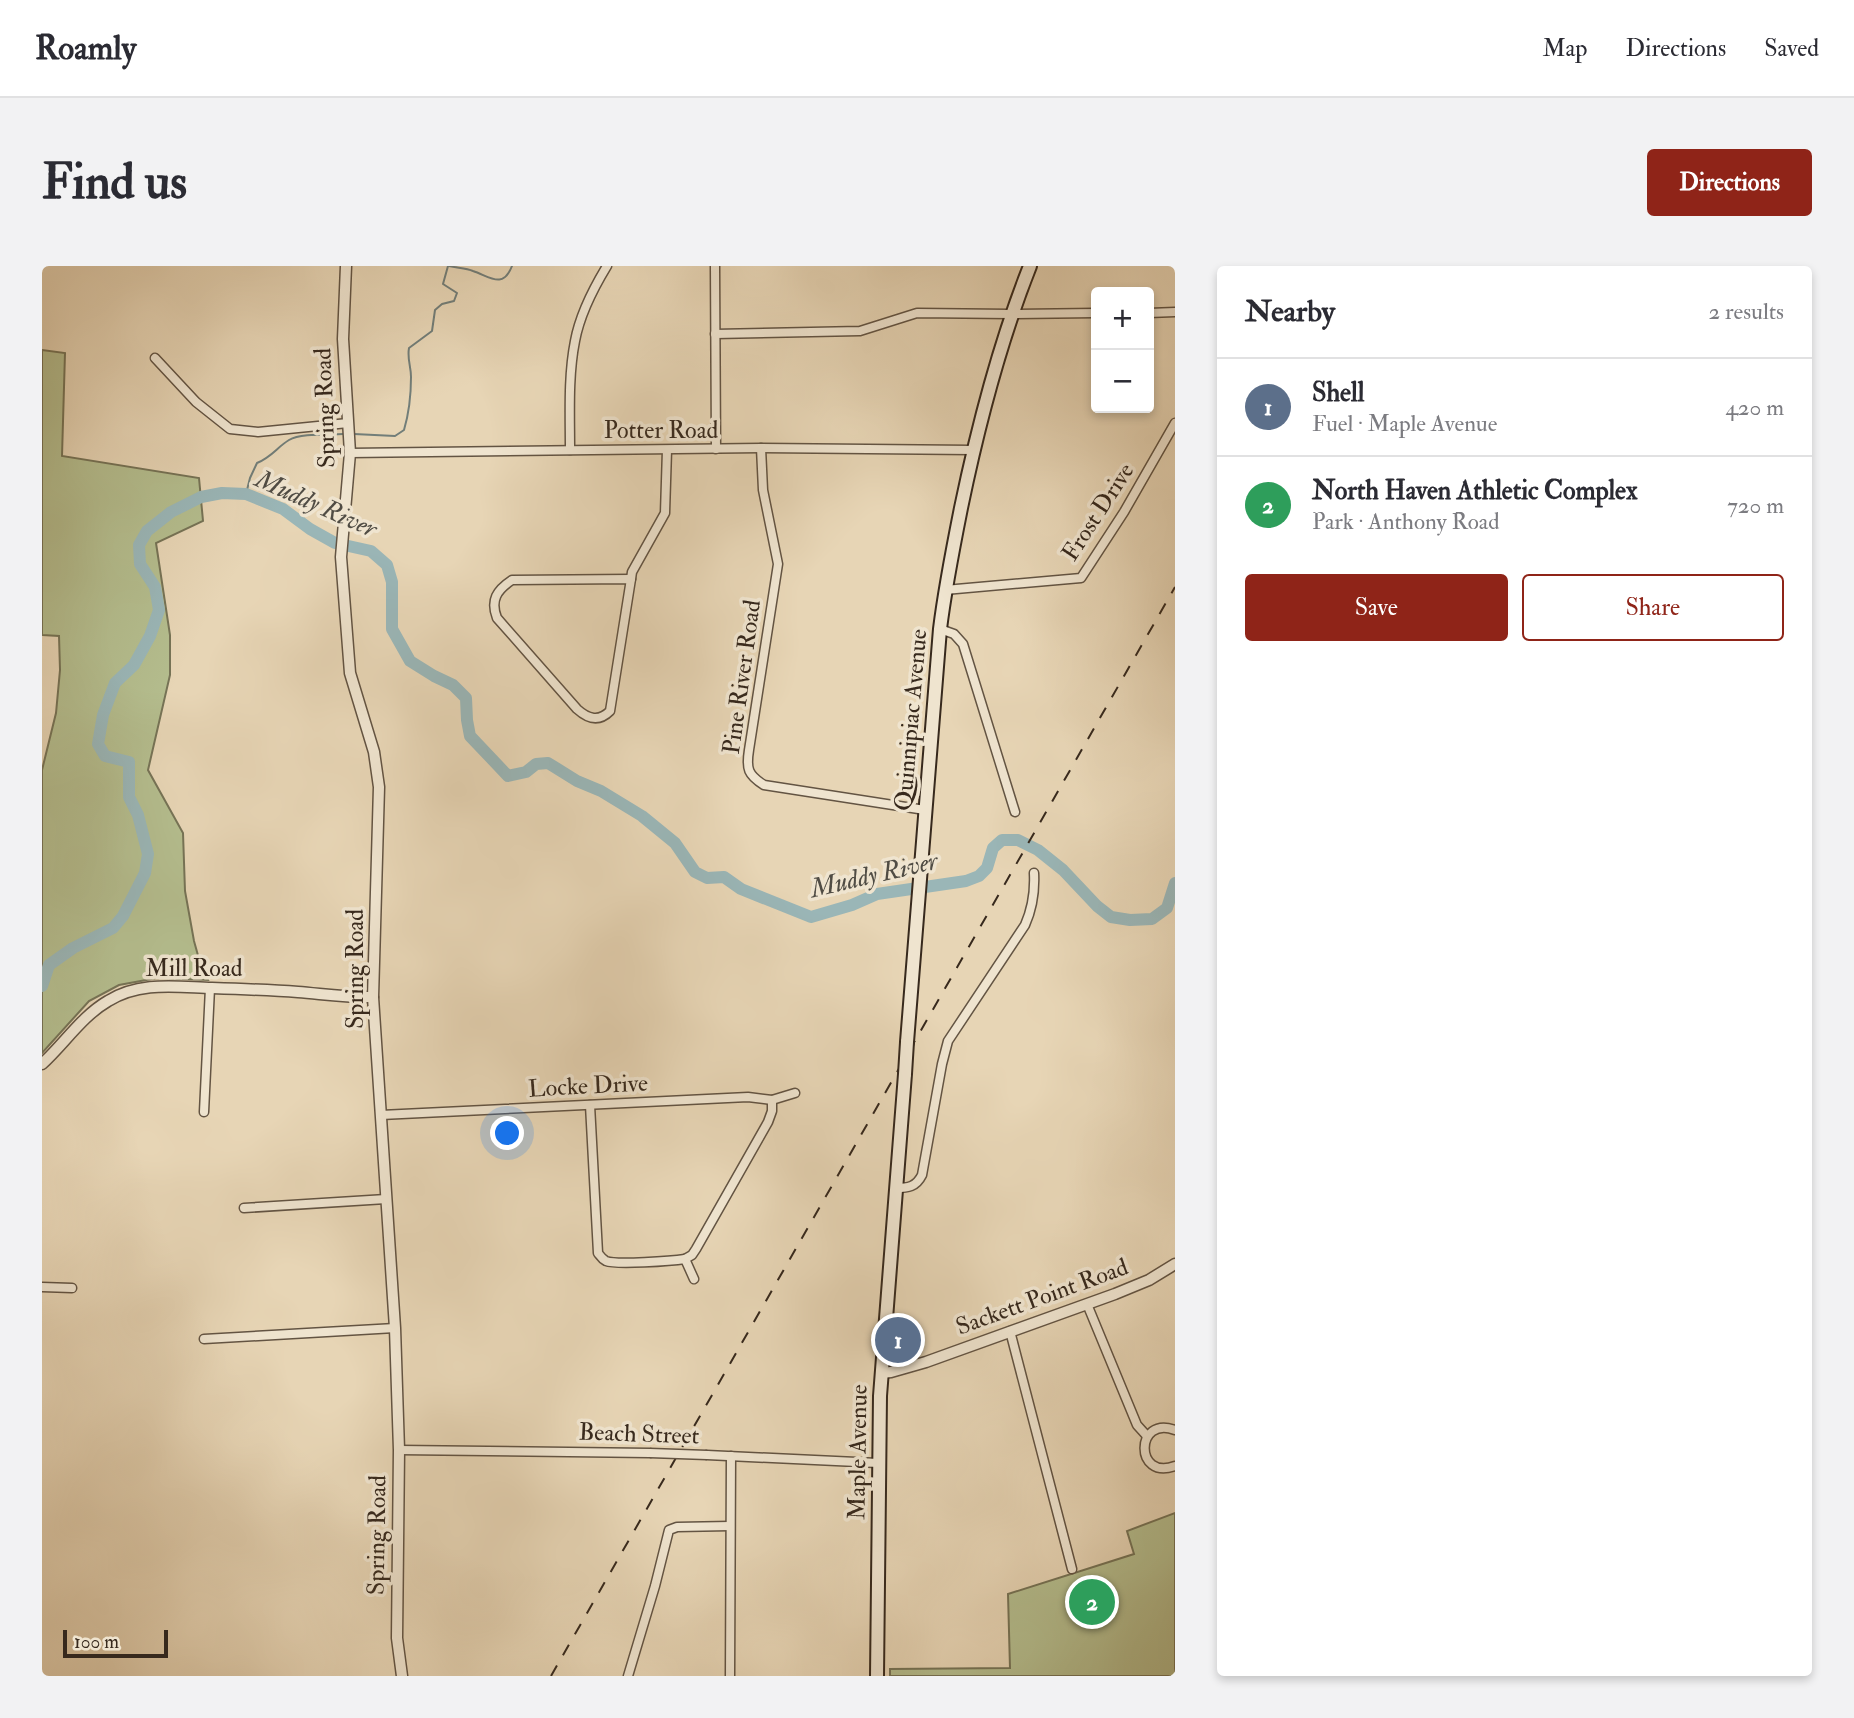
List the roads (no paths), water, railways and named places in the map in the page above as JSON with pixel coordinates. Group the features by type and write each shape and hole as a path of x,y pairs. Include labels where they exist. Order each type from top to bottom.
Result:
{"main road":[{"name":"Quinnipiac Avenue","path":"895,1188 945,590 973,450 1011,314 1030,266"},
{"name":"Maple Avenue","path":"877,1676 881,1373 895,1188"}],"street":[{"name":"Spring Road","path":"346,266 343,339 350,453 341,551 350,673 374,751 379,787 373,997 395,1328 399,1450 397,1638 402,1676"},
{"path":"570,450 570,383 575,338 592,292 607,266"},
{"path":"715,266 716,449"},
{"path":"715,334 860,331 917,313 1091,313"},
{"path":"1154,313 1175,313"},
{"path":"155,358 196,402 230,429 258,432 348,423"},
{"name":"Frost Drive","path":"945,590 1081,578 1124,512 1175,424"},
{"name":"Potter Road","path":"350,453 761,448 973,450"},
{"name":"Pine River Road","path":"761,448 763,489 778,564 748,770 754,779 764,785 925,810"},
{"path":"631,579 512,580 498,590 494,601 497,618 577,709 591,718 600,718 610,711 631,579 632,572 666,513 667,450"},
{"path":"940,629 954,634 964,644 1015,813"},
{"path":"895,1188 914,1186 922,1175 948,1041 1025,925 1035,894 1034,873"},
{"name":"Mill Road","path":"42,1064 94,1010 119,994 133,989 149,986 210,988 373,997"},
{"path":"204,1112 210,988"},
{"name":"Locke Drive","path":"381,1115 748,1097 772,1100 795,1093"},
{"path":"590,1105 598,1253 607,1262 620,1263 685,1259 692,1255 768,1122 772,1100"},
{"path":"244,1208 386,1199"},
{"path":"685,1259 694,1279"},
{"name":"Sackett Point Road","path":"881,1373 926,1362 1087,1304 1149,1280 1175,1264"},
{"path":"42,1287 72,1288"},
{"path":"1087,1304 1137,1425 1147,1436"},
{"path":"204,1339 395,1328"},
{"path":"1010,1331 1072,1569"},
{"path":"1175,1430 1158,1428 1147,1436 1144,1450 1149,1462 1161,1469 1175,1466"},
{"name":"Beach Street","path":"399,1450 650,1453 878,1463"},
{"path":"730,1676 731,1456"},
{"path":"628,1676 669,1530 677,1527 730,1527"}],"waterway":[{"path":"354,434 395,436 404,430 411,390 409,348 432,331 435,310 442,304 454,301 457,293 443,284 448,266"},
{"path":"449,266 495,279 504,278 512,266"},
{"path":"246,494 257,463 289,440 307,435 343,434"},
{"name":"Muddy River","path":"42,986 49,965 73,948 113,928 123,916 145,873 148,854 138,815 129,797 129,762 105,756 98,744 103,715 115,683 134,665 150,636 159,610 155,587 140,564 139,545 147,531 171,512 201,497 222,493 246,494 283,509 335,543 371,551 387,565 392,582 392,629 410,661 453,685 466,698 470,736 508,776 526,772 536,764 548,763 642,816 675,843 695,872 707,878 724,877 741,889 811,917 852,905 877,894 966,881 979,876 987,868 993,848 1002,840 1018,840 1038,850 1063,870 1111,917 1152,919 1167,908 1175,883"}],"railway":[{"path":"551,1676 1175,587"}],"place":[{"name":"Shell","path":"898,1340"},
{"name":"North Haven Athletic Complex","path":"1092,1602"}]}
